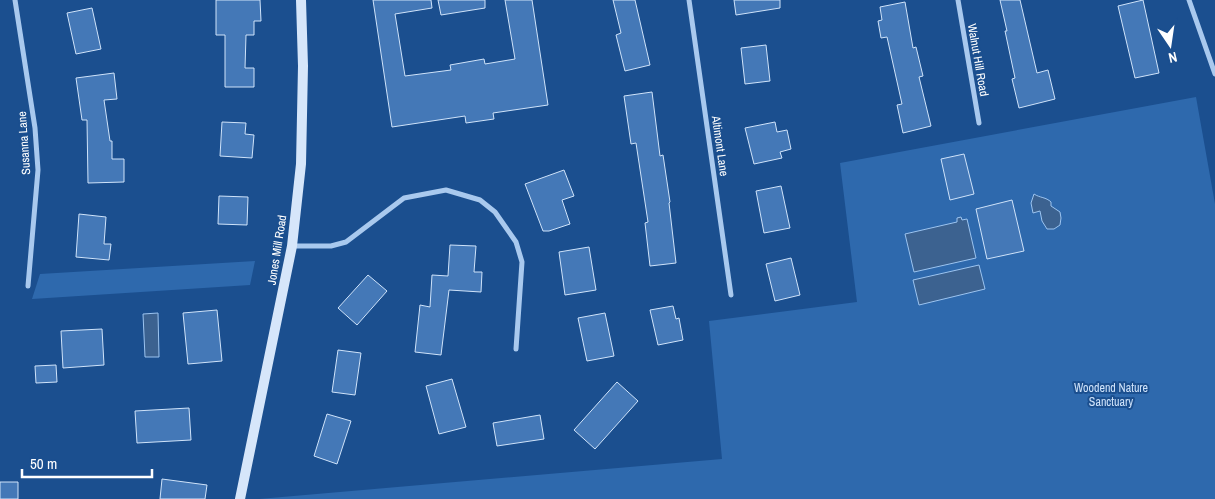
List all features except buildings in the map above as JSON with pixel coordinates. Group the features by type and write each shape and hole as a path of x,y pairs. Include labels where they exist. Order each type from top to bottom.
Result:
{"street":[{"name":"Susanna Lane","path":"15,0 35,128 38,170 28,286"},
{"name":"Jones Mill Road","path":"240,499 292,246 301,164 303,66 301,0"},
{"name":"Altimont Lane","path":"689,0 731,296"},
{"name":"Walnut Hill Road","path":"958,0 979,123"},
{"path":"1189,0 1215,74"},
{"path":"292,246 331,246 346,242 404,198 446,190 480,200 495,212 516,242 522,262 516,348"}],"green space":[{"name":"Woodend Nature Sanctuary","path":"1196,97 1215,204 1215,499 259,499 722,459 709,321 857,302 840,163"},
{"path":"255,261 250,285 32,299 40,274"}],"shaded area":[{"path":"1034,194 1049,200 1051,206 1060,212 1060,225 1054,229 1047,229 1042,221 1040,211 1033,213 1031,203"},
{"path":"961,217 962,220 967,219 976,258 914,272 905,234 957,222 957,218"},
{"path":"979,265 985,289 919,305 913,280"},
{"path":"158,313 159,357 145,357 143,314"}]}
